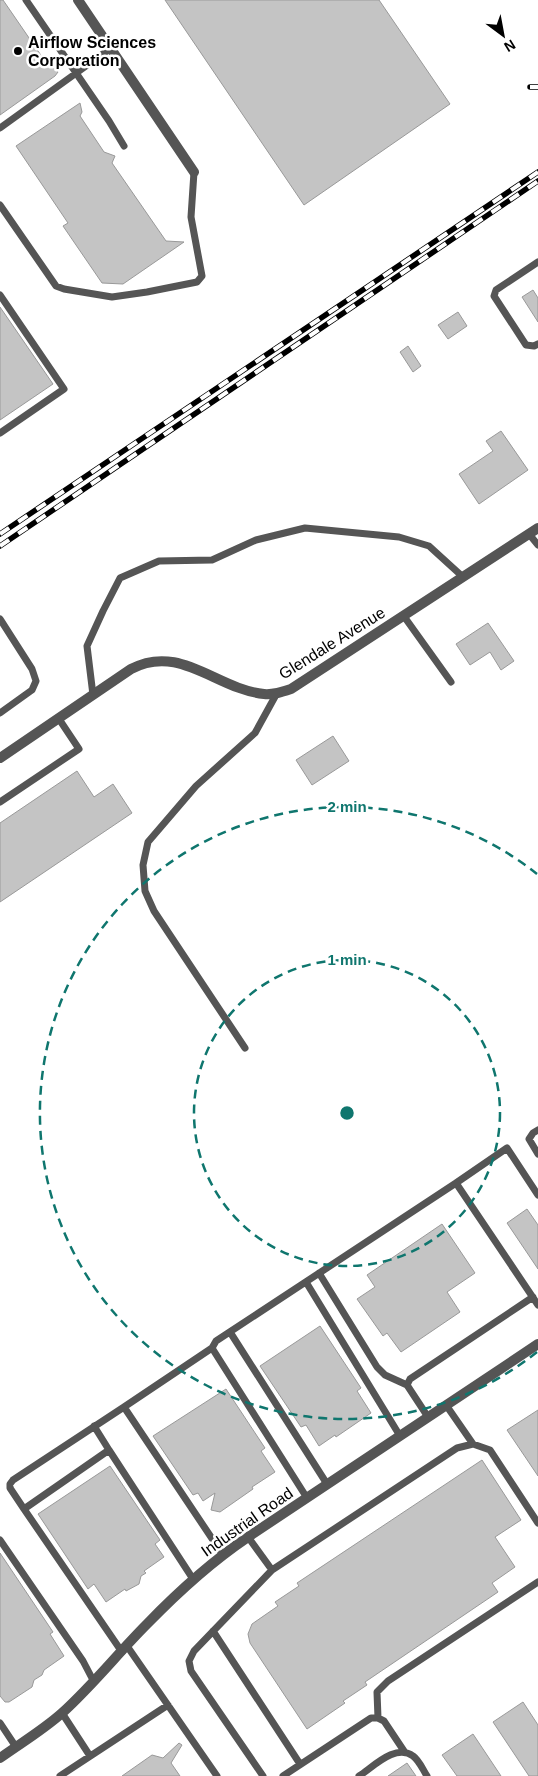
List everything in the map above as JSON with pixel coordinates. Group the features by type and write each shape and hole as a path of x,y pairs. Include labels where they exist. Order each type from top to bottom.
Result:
{"street":[{"path":"78,0 194,172"},
{"name":"Glendale Avenue","path":"0,758 142,663 162,660 183,664 244,690 265,694 291,689 534,531"},
{"name":"Industrial Road","path":"0,1758 44,1728 62,1713 94,1682 159,1612 193,1579 223,1555 538,1344"}],"lane":[{"path":"26,0 124,146"},
{"path":"0,128 111,48"},
{"path":"0,205 56,286 112,297 147,292 197,282 202,276 191,217 194,172"},
{"path":"538,262 496,290 494,296 526,345 534,346 538,344"},
{"path":"0,295 64,389 0,433"},
{"path":"93,696 87,646 103,611 120,578 158,561 212,560 256,540 305,528 399,537 429,546 463,577"},
{"path":"534,531 538,545"},
{"path":"404,615 451,682"},
{"path":"0,619 32,670 36,680 32,690 0,713"},
{"path":"245,1048 154,911 145,891 143,865 148,842 162,824 196,786 255,733 277,693"},
{"path":"0,802 79,749 58,718"},
{"path":"538,1130 529,1139 538,1154"},
{"path":"217,1776 168,1705 124,1649 24,1509 10,1488 10,1484 212,1348 216,1341 507,1148 538,1195"},
{"path":"456,1183 538,1305"},
{"path":"319,1274 377,1367 385,1375 407,1385 428,1417"},
{"path":"306,1282 400,1436"},
{"path":"407,1385 410,1379 533,1297"},
{"path":"230,1332 327,1484"},
{"path":"212,1348 307,1498"},
{"path":"446,1405 473,1444"},
{"path":"124,1407 223,1555"},
{"path":"94,1426 193,1579"},
{"path":"263,1776 192,1671 189,1661 194,1651 272,1570 457,1448 473,1444 490,1450 538,1523"},
{"path":"24,1509 109,1450"},
{"path":"248,1537 272,1570"},
{"path":"0,1540 83,1661 94,1682"},
{"path":"378,1718 377,1692 388,1682 538,1582"},
{"path":"213,1631 300,1764"},
{"path":"60,1776 168,1705"},
{"path":"62,1713 90,1756"},
{"path":"282,1776 371,1718 378,1718 384,1721 404,1751 414,1757 427,1776"},
{"path":"0,1723 16,1747"},
{"path":"360,1776 393,1753 404,1751"}],"building":[{"path":"0,0 3,0 49,67 54,67 58,72 0,115"},
{"path":"165,0 379,0 450,104 304,205"},
{"path":"80,103 82,112 80,116 104,152 115,156 112,163 166,241 184,242 123,284 102,283 63,226 68,223 16,146"},
{"path":"533,290 538,298 538,322 522,297"},
{"path":"0,307 53,384 0,420"},
{"path":"458,312 467,326 448,339 438,325"},
{"path":"408,346 421,366 413,372 400,352"},
{"path":"501,431 528,470 479,504 459,474 493,451 486,441"},
{"path":"488,623 514,661 501,670 490,652 470,665 456,644"},
{"path":"333,736 349,761 312,785 296,760"},
{"path":"77,771 94,797 113,784 132,813 0,902 0,823"},
{"path":"527,1209 538,1225 538,1269 507,1223"},
{"path":"442,1224 475,1273 447,1292 460,1312 401,1352 387,1333 383,1336 357,1299 375,1287 367,1275"},
{"path":"320,1326 361,1388 357,1391 371,1413 336,1437 335,1435 319,1446 306,1425 301,1427 260,1366"},
{"path":"226,1389 265,1448 261,1451 275,1472 220,1512 211,1510 215,1493 203,1501 198,1493 193,1495 153,1436"},
{"path":"538,1410 538,1476 507,1430"},
{"path":"482,1460 521,1520 495,1537 515,1567 492,1583 498,1592 365,1682 367,1685 343,1701 345,1703 307,1729 250,1643 248,1634 252,1624 278,1606 275,1602 299,1586 297,1583"},
{"path":"110,1466 160,1540 155,1544 164,1557 144,1571 146,1573 141,1576 139,1584 126,1591 125,1589 106,1602 94,1584 88,1589 38,1514"},
{"path":"0,1553 53,1632 50,1634 64,1656 44,1670 42,1675 34,1680 32,1687 9,1702 5,1702 0,1696"},
{"path":"523,1702 538,1725 538,1776 529,1776 493,1722"},
{"path":"473,1734 501,1776 457,1776 442,1755"},
{"path":"179,1743 182,1745 171,1763 180,1776 122,1776 152,1755 163,1758"},
{"path":"407,1763 416,1776 388,1776"}],"railway":[{"path":"530,87 538,87"},
{"path":"0,534 538,172"},
{"path":"0,546 538,181"}],"place":[{"name":"Airflow Sciences Corporation","path":"18,51"}]}
